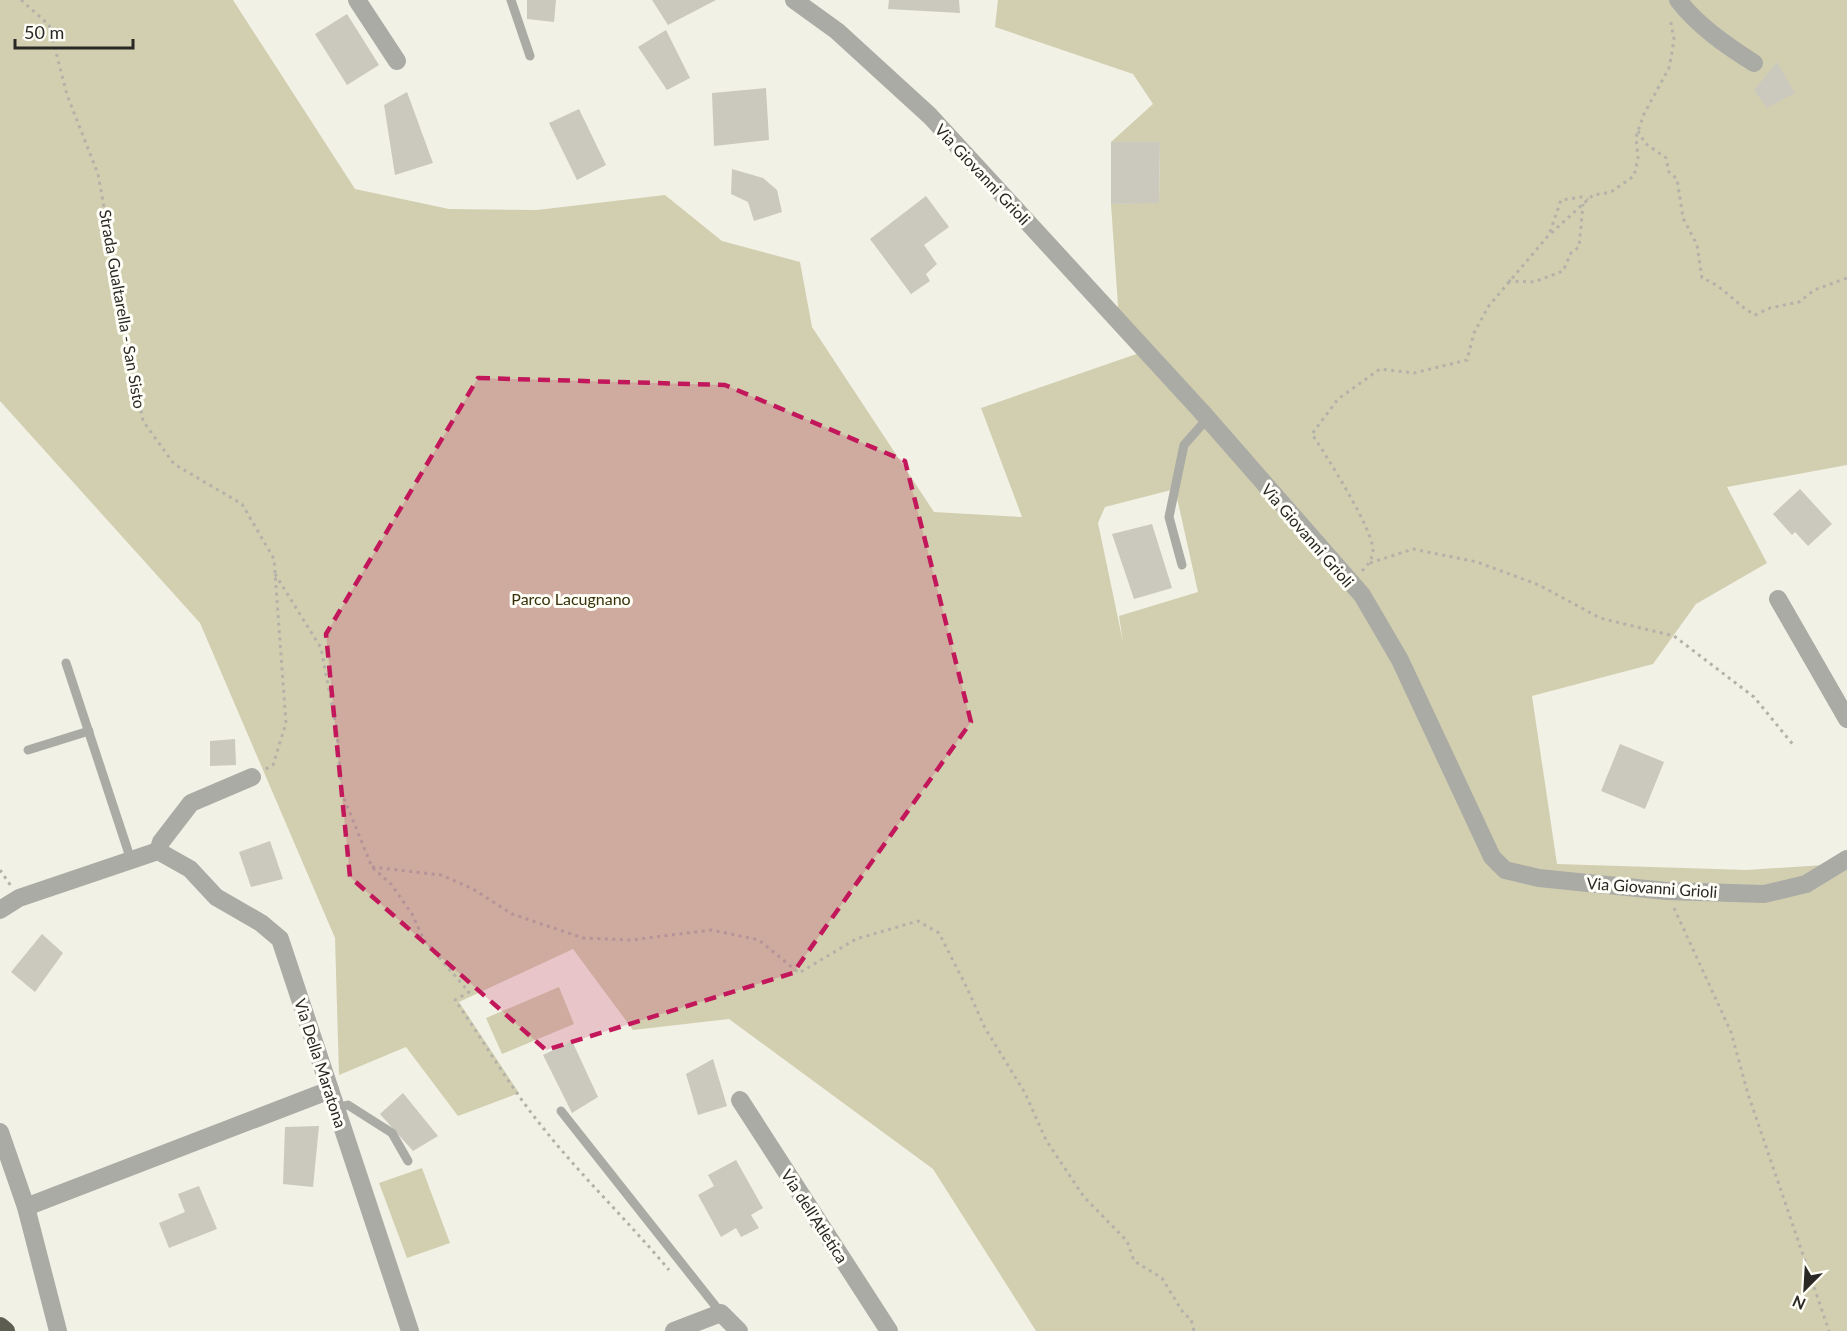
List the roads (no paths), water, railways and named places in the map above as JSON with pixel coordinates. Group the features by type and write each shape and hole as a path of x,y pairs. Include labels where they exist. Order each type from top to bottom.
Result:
{"highway":[{"path":"0,1326 6,1331"}],"street":[{"path":"357,0 397,61"},
{"name":"Via Giovanni Grioli","path":"794,0 837,32 930,116 1207,419 1362,595 1400,660 1492,857 1505,870 1539,878 1666,891 1764,894 1806,884 1847,859"},
{"path":"1673,6 1687,12 1731,49 1754,63"},
{"path":"1778,599 1847,719"},
{"path":"0,910 19,897 158,851 161,842 192,803 252,777"},
{"name":"Via Della Maratona","path":"158,851 190,869 216,897 261,923 280,939 410,1331"},
{"path":"26,1207 333,1099"},
{"name":"Via dell'Atletica","path":"740,1100 889,1331"},
{"path":"0,1132 26,1207 58,1331"},
{"path":"674,1331 721,1313 739,1331"}],"lane":[{"path":"511,0 530,56"},
{"path":"1182,564 1169,517 1184,445 1207,419"},
{"path":"66,663 131,860"},
{"path":"28,750 89,732"},
{"path":"333,1099 348,1105 392,1133 408,1161"},
{"path":"561,1111 721,1313"}],"park label":[{"name":"Parco Lacugnano","path":"571,598"}]}
